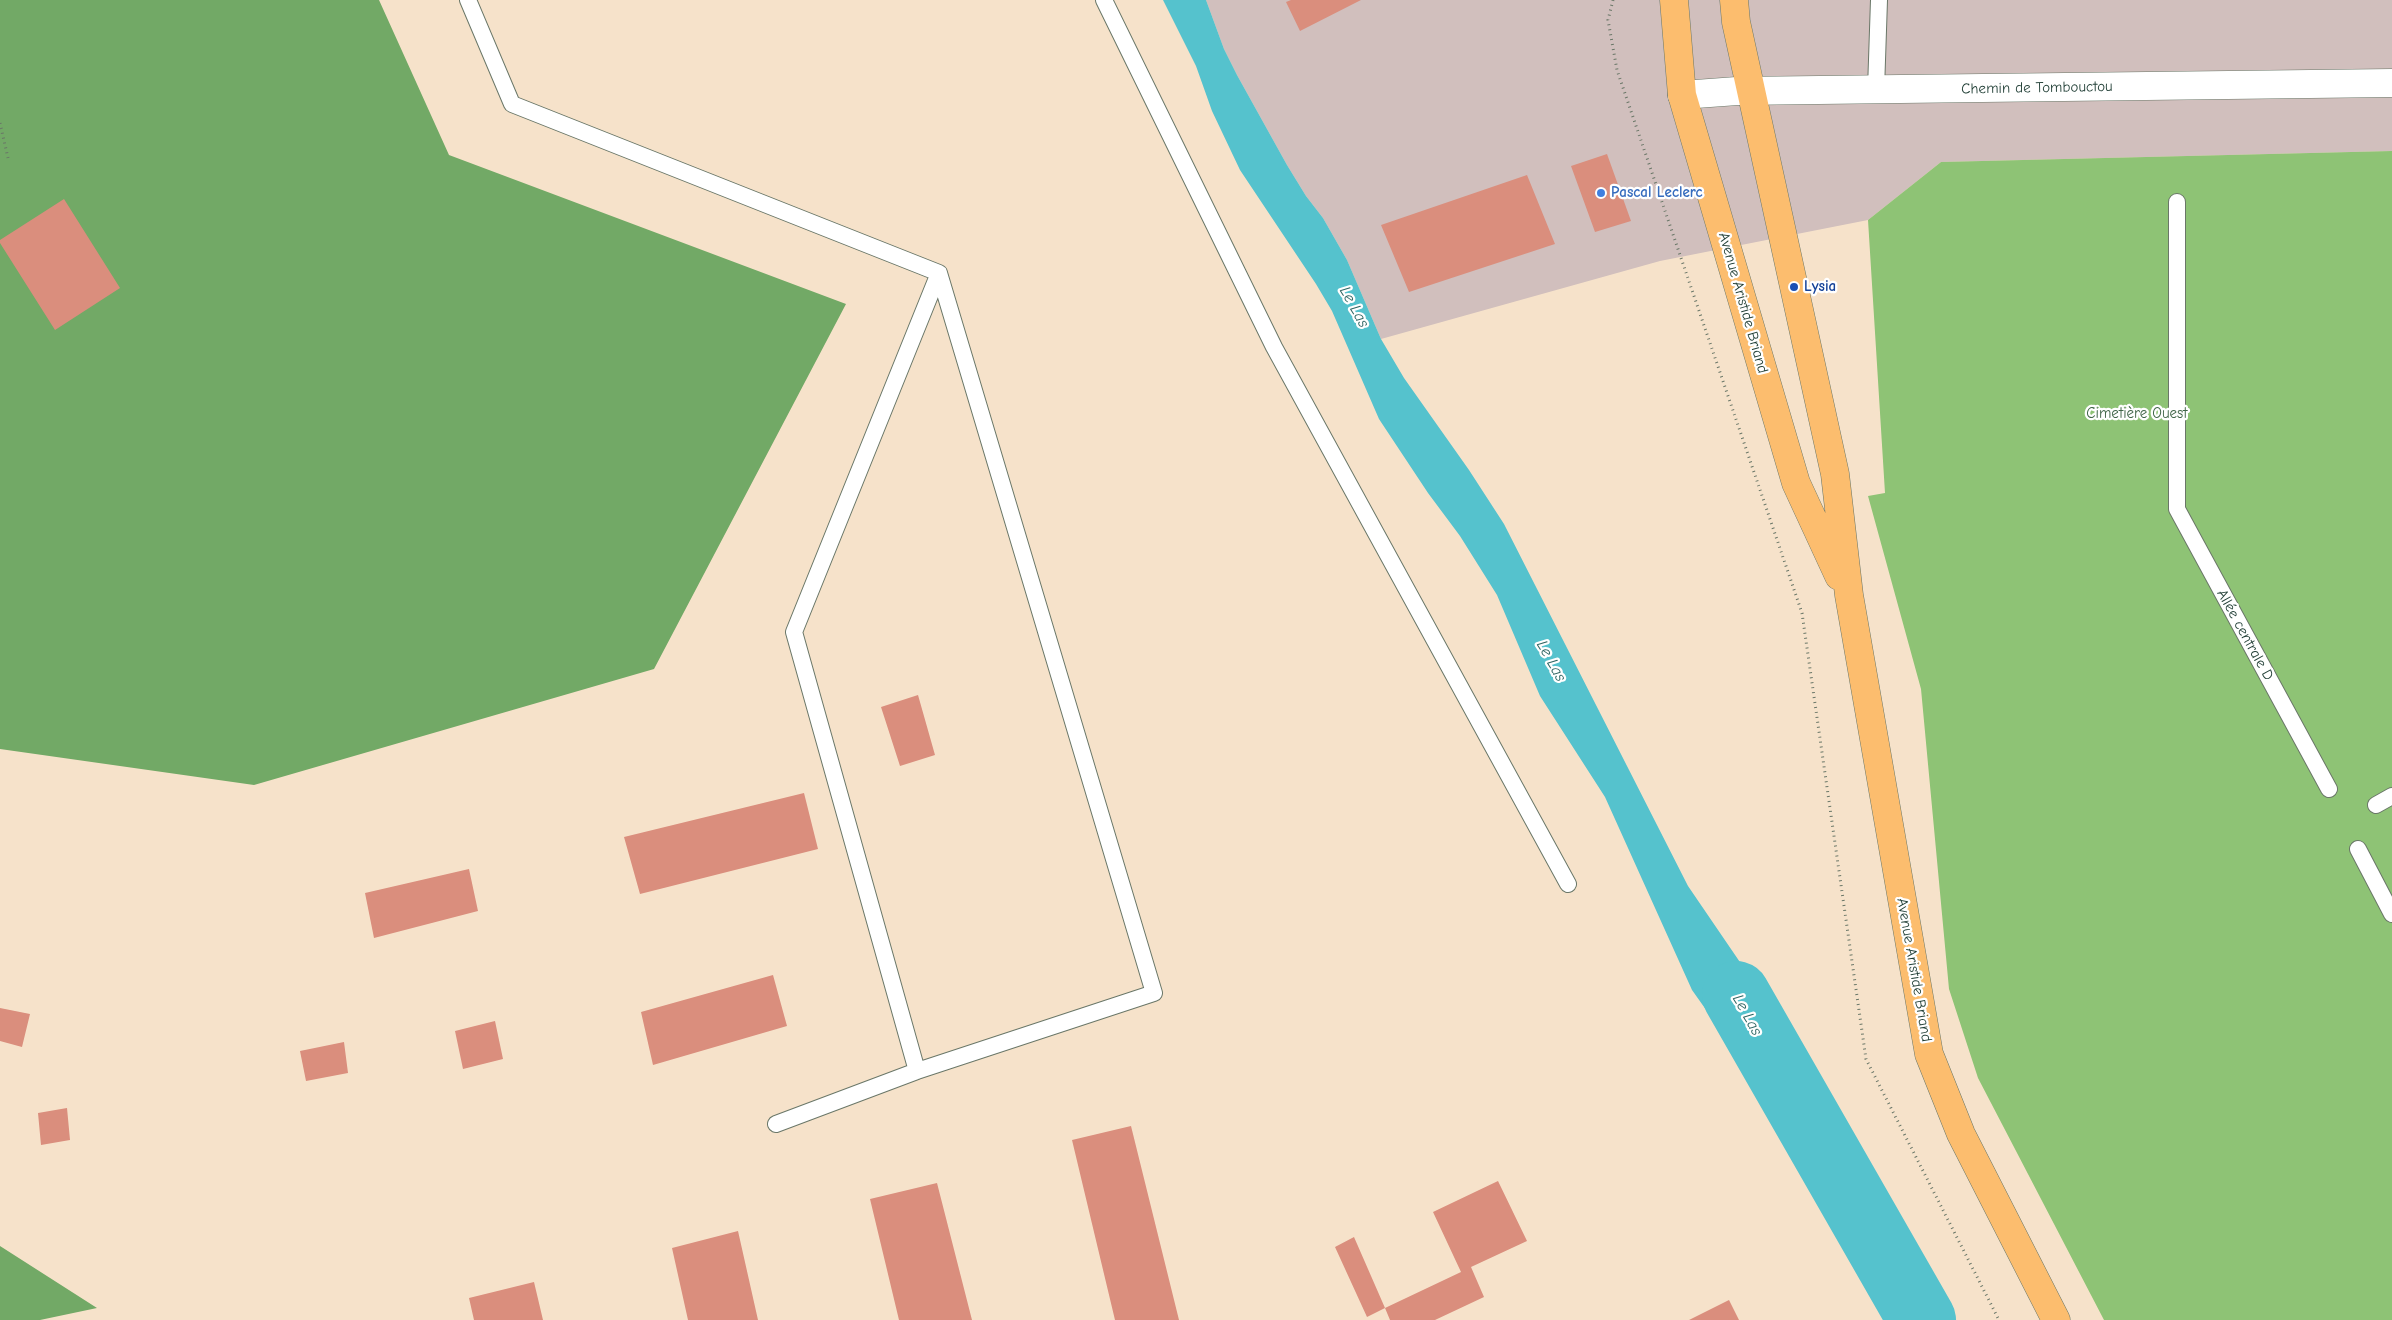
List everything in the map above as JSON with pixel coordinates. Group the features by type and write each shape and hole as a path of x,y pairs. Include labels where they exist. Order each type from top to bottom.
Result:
{"main road":[{"name":"Avenue Aristide Briand","path":"1674,0 1682,95 1796,483 1849,595"},
{"name":"Avenue Aristide Briand","path":"1734,0 1751,91 1835,474 1849,595 1929,1054 1961,1134 2056,1320"}],"street":[{"name":"Chemin de Tombouctou","path":"1682,95 1751,91 2392,82"}],"lane":[{"path":"468,0 512,104 939,273"},
{"path":"1104,0 1274,347 1568,884"},
{"path":"1876,90 1879,0"},
{"name":"Allée centrale D","path":"2177,202 2177,509 2329,789"},
{"path":"776,1124 917,1071 1154,993 939,273"},
{"path":"917,1071 794,632 939,273"},
{"path":"2376,805 2392,796"},
{"path":"2358,849 2392,914"}],"path":[{"path":"1613,0 1608,20 1617,70 1802,613 1866,1059 1999,1320"},
{"path":"0,123 8,158"}],"shaded area":[{"path":"1206,0 2392,0 2392,151 1941,162 1868,220 1660,261 1381,339 1347,260 1323,218 1306,196 1287,165 1237,75 1224,49"}],"green space":[{"path":"0,0 379,0 449,155 846,304 654,669 254,785 0,749"},
{"name":"Cimetière Ouest","path":"2392,151 2392,1320 2104,1320 1978,1078 1949,989 1921,689 1868,496 1885,493 1868,220 1941,162"},
{"path":"0,1246 97,1308 40,1320 0,1320"}],"water":[{"path":"1163,0 1206,0 1224,49 1237,75 1287,165 1306,196 1323,218 1347,260 1381,339 1404,378 1469,470 1504,524 1688,886 1746,971 1785,1041 1801,1065 1763,1090 1692,990 1605,797 1540,696 1497,595 1460,536 1428,493 1379,419 1332,311 1240,170 1212,111 1196,66"},
{"path":"1822,1096 1889,1213 1940,1320 1908,1320 1862,1249 1836,1192 1789,1116"}],"building":[{"path":"1291,0 1361,0 1300,31 1286,2"},
{"name":"Pascal Leclerc","path":"1607,154 1631,221 1595,232 1571,166"},
{"path":"1527,175 1555,244 1409,292 1381,225"},
{"path":"64,199 120,288 55,330 0,243 0,240"},
{"path":"918,695 935,755 900,766 881,707"},
{"path":"804,793 818,849 640,894 624,837"},
{"path":"469,869 478,911 374,938 365,893"},
{"path":"773,975 787,1026 653,1065 641,1012"},
{"path":"0,1008 30,1014 22,1047 0,1041"},
{"path":"495,1021 503,1059 463,1069 455,1031"},
{"path":"344,1042 348,1073 306,1081 300,1051"},
{"path":"67,1108 70,1140 41,1145 38,1113"},
{"path":"1131,1126 1179,1320 1115,1320 1072,1140"},
{"path":"1498,1181 1527,1241 1471,1267 1484,1297 1435,1320 1390,1320 1385,1308 1461,1272 1433,1212"},
{"path":"937,1183 972,1320 899,1320 870,1199"},
{"path":"738,1231 758,1320 688,1320 672,1248"},
{"path":"1354,1237 1385,1308 1367,1317 1335,1247"},
{"path":"534,1282 543,1320 474,1320 469,1298"},
{"path":"1729,1300 1739,1320 1689,1320"}],"waterway":[{"name":"Le Las","path":"1736,995 1922,1320"}],"place":[{"name":"Pascal Leclerc","path":"1601,193"},
{"name":"Lysia","path":"1794,287"}]}
